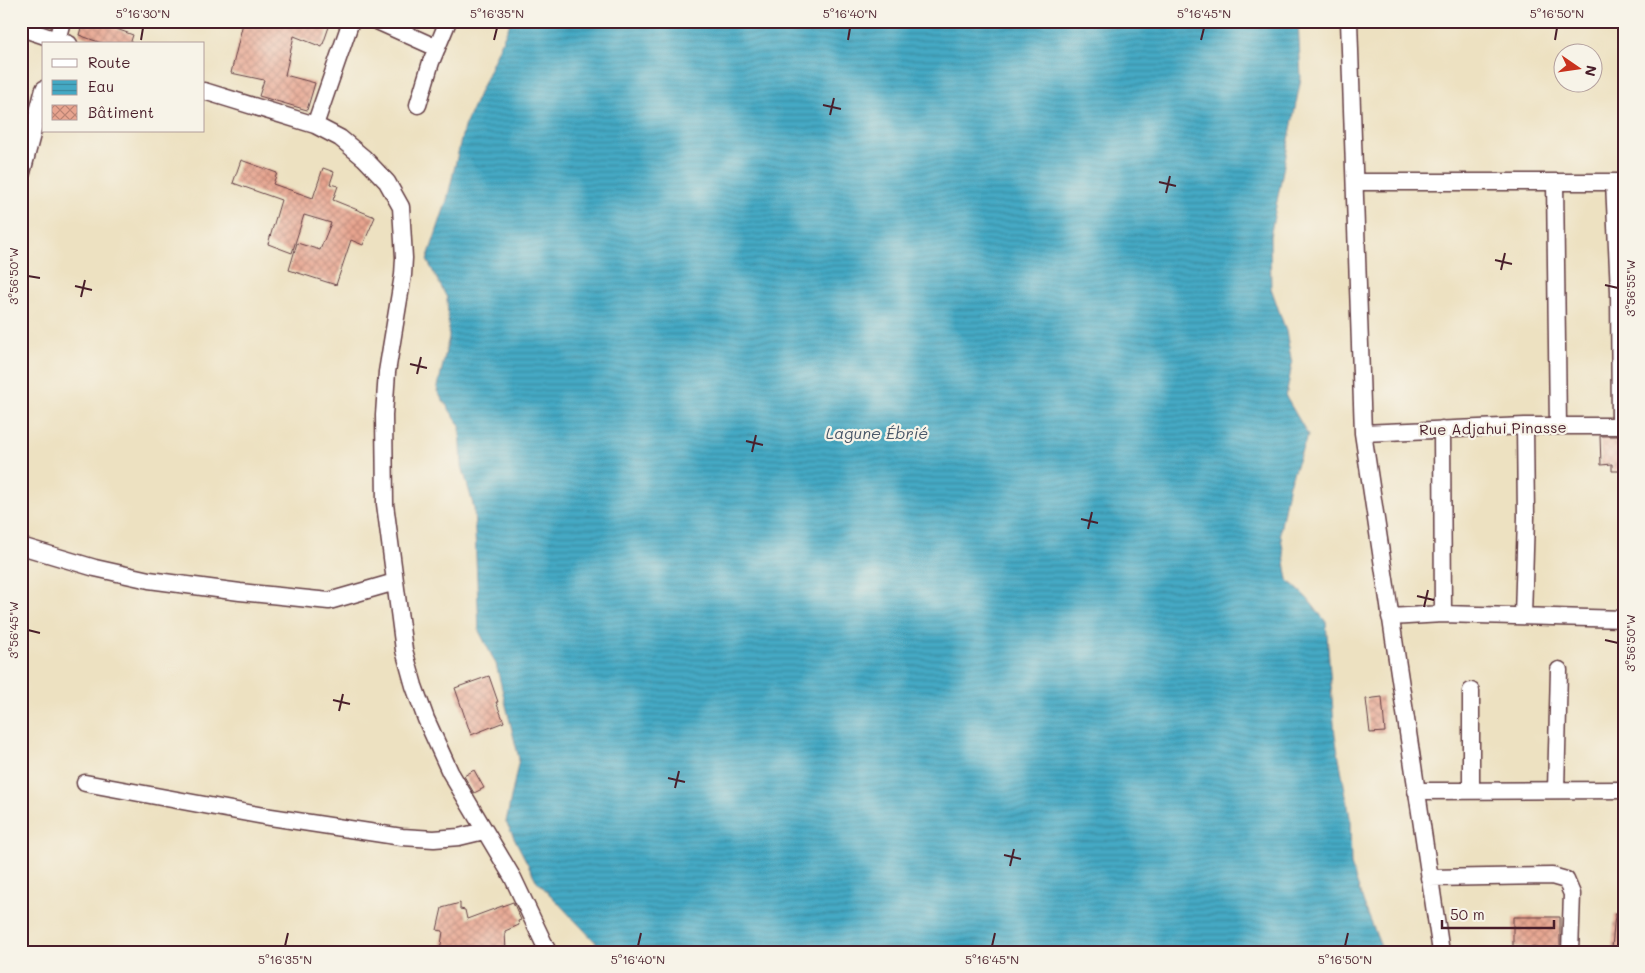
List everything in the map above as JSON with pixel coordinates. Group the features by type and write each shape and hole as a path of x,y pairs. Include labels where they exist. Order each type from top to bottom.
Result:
{"street":[{"path":"21,28 60,42 62,21"},
{"path":"315,125 351,21"},
{"path":"378,21 437,48"},
{"path":"418,105 431,62 448,21"},
{"path":"1350,21 1363,433 1441,952"},
{"path":"205,91 315,125 340,138 364,158 387,182 401,207 404,258 403,276 387,372 384,415 385,504 404,650 426,719 450,772 513,878 548,952"},
{"path":"21,176 42,97"},
{"path":"1355,182 1619,182 1622,426"},
{"path":"1555,182 1558,426"},
{"path":"1523,616 1526,516 1525,426"},
{"name":"Rue Adjahui Pinasse","path":"1363,433 1525,426 1622,426"},
{"path":"1442,429 1443,614"},
{"path":"21,546 96,568 149,580 329,601 395,582"},
{"path":"1390,617 1443,614 1624,619"},
{"path":"1556,790 1559,670"},
{"path":"1471,691 1471,791"},
{"path":"85,784 264,816 402,837 434,839 459,837 484,831"},
{"path":"1416,791 1624,790"},
{"path":"1429,878 1552,876 1566,880 1572,894 1570,952"}],"water":[{"name":"Lagune Ébrié","path":"511,21 1298,21 1301,78 1270,237 1271,288 1286,331 1292,364 1286,397 1308,435 1289,484 1280,531 1288,580 1307,598 1326,622 1335,736 1350,817 1351,865 1383,952 605,952 536,880 506,822 519,759 496,664 479,631 474,508 462,466 460,426 437,391 449,337 447,298 427,260 447,200 464,127"}],"building":[{"path":"83,21 95,21 133,35 131,42 98,42 79,35"},
{"path":"257,21 331,21 322,47 294,36 285,75 315,83 307,110 259,96 264,80 231,73 243,23 256,26"},
{"path":"241,160 277,173 273,184 313,198 323,168 334,172 330,184 338,186 333,200 375,217 363,245 351,240 336,285 289,270 297,243 320,250 331,223 304,215 292,253 268,244 281,200 233,183"},
{"path":"1600,436 1622,436 1624,471 1612,471 1612,464 1601,465"},
{"path":"489,676 504,722 471,735 455,688"},
{"path":"1382,697 1385,732 1370,733 1366,699"},
{"path":"474,770 484,788 474,793 464,776"},
{"path":"513,902 521,920 518,921 519,925 505,931 506,952 440,952 443,931 437,930 442,908 460,903 460,909 465,910 467,919"},
{"path":"1615,914 1624,915 1624,949 1612,948"},
{"path":"1513,917 1560,917 1560,949 1513,947"}]}
